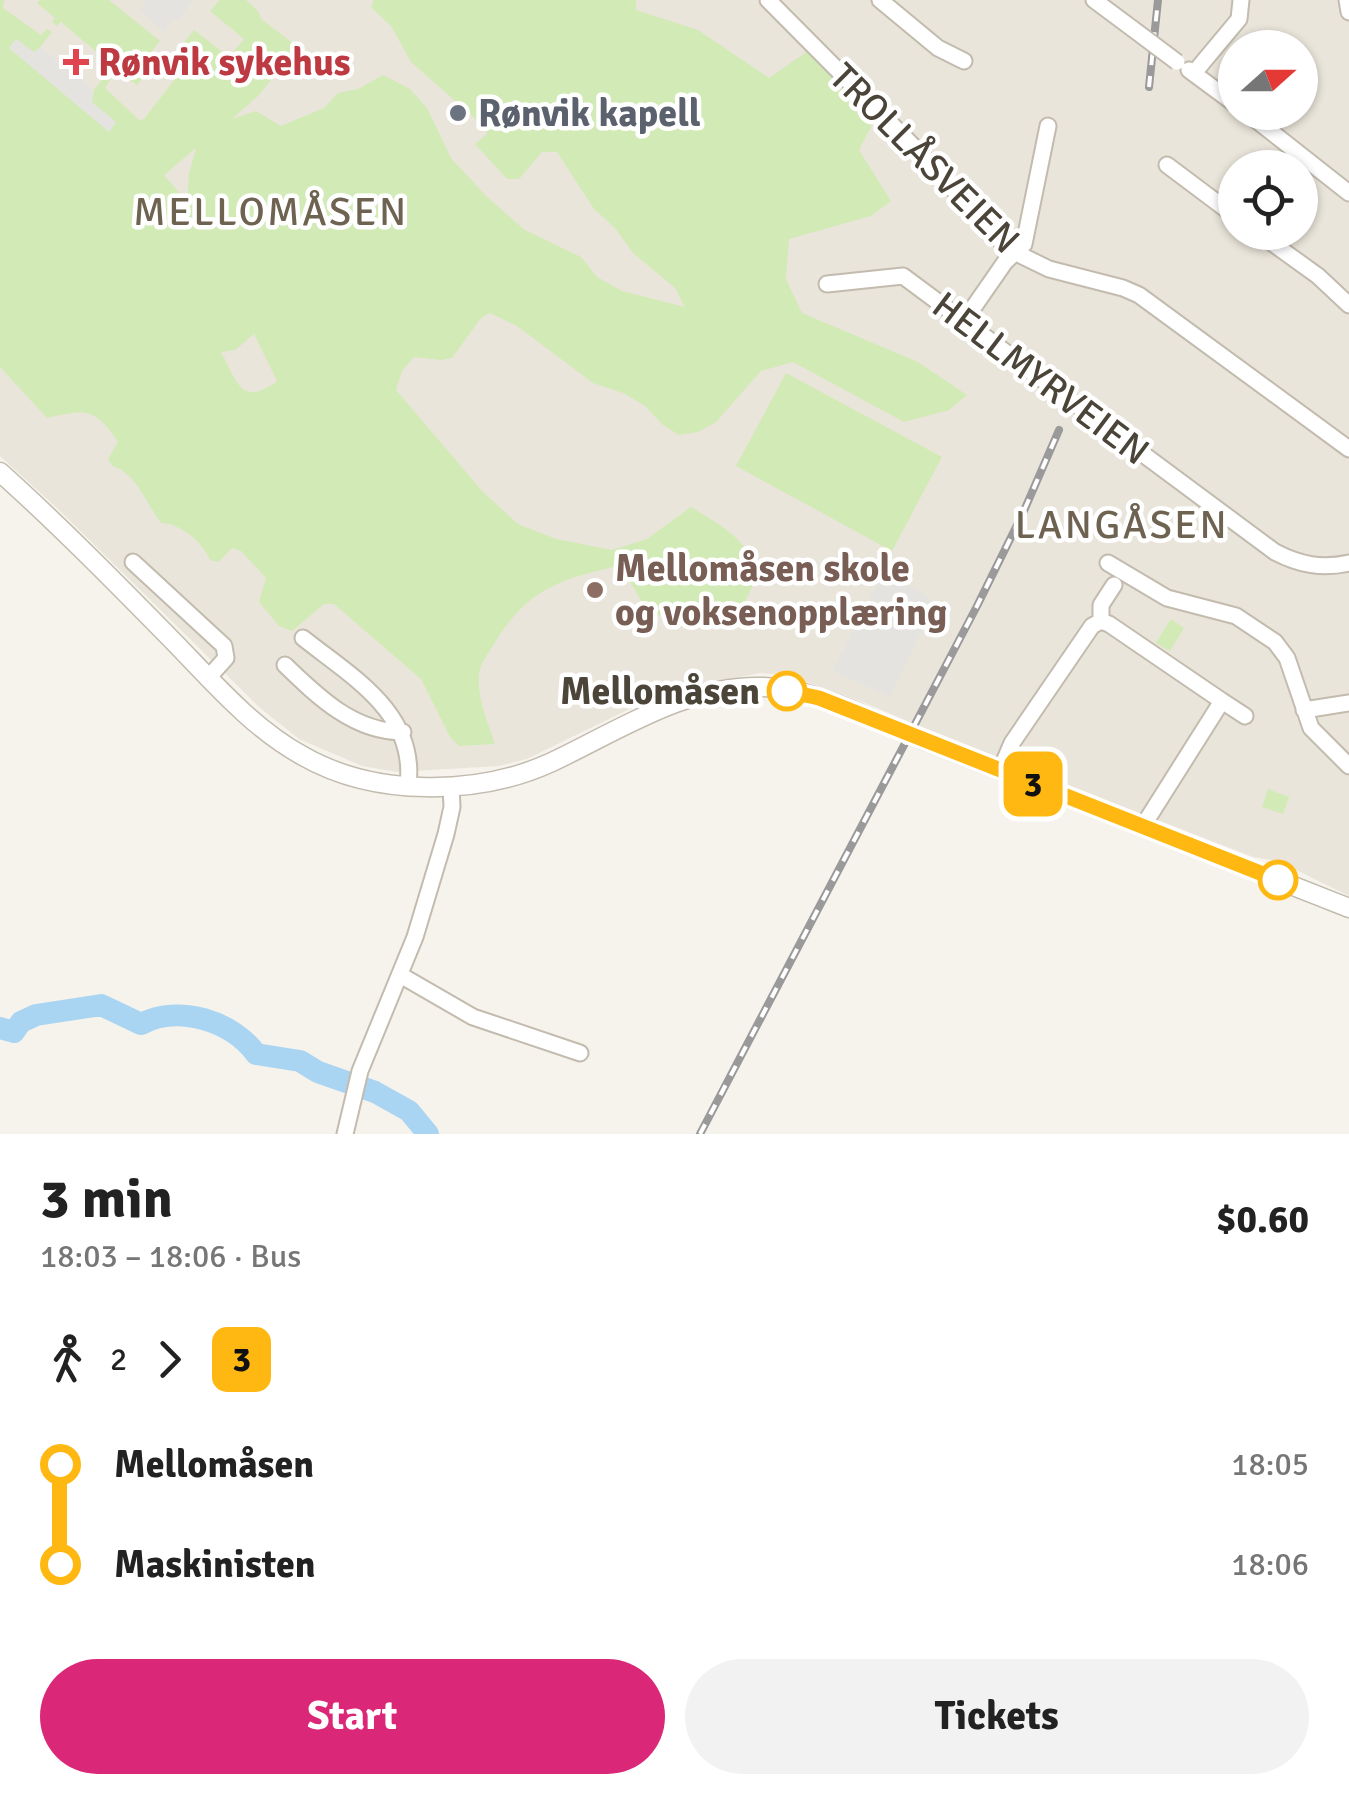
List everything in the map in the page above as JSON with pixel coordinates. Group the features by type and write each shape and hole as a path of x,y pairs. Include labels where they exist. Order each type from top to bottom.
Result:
{"street":[{"name":"TROLLÅSVEIEN","path":"768,0 1016,254 1060,273 1139,295 1349,449"},
{"path":"880,0 938,48 964,61"},
{"path":"1094,0 1218,91"},
{"path":"1194,73 1239,18 1241,0"},
{"path":"1347,0 1349,12"},
{"path":"964,321 1006,262 1024,244 1048,126"},
{"path":"1269,130 1349,193"},
{"path":"1167,165 1218,203"},
{"path":"1282,250 1349,305"},
{"name":"HELLMYRVEIEN","path":"827,284 902,276 1276,552 1305,564 1349,563"},
{"path":"0,472 246,715 304,758 354,777 451,786 534,769 672,703 766,687 819,698 1349,908"},
{"path":"134,562 224,646 226,658 209,677"},
{"path":"1108,562 1167,598 1236,616 1275,642 1287,658 1312,728 1349,766"},
{"path":"1101,622 1101,605 1114,586"},
{"path":"1000,771 1026,722 1092,626 1101,622 1245,716"},
{"path":"303,638 371,692 404,732 410,759 408,785"},
{"path":"285,665 345,716 404,732"},
{"path":"1143,826 1222,702"},
{"path":"1304,710 1349,703"},
{"path":"345,1134 357,1084 402,976 446,834 452,807 451,786"},
{"path":"402,976 473,1017 580,1053"}],"shaded area":[{"path":"0,0 1349,0 1349,896 1278,861 1253,857 787,675 760,673 684,688 650,699 527,759 499,766 397,772 362,766 299,739 260,708 0,456"},
{"path":"141,0 194,0 179,20 175,18 166,29 167,35 140,10 145,4"},
{"path":"16,39 34,52 40,47 94,91 92,102 116,122 109,132 9,48"},
{"path":"884,571 929,597 933,607 890,697 832,671"}],"green space":[{"path":"0,0 4,0 3,8 41,35 47,29 52,32 40,47 93,91 105,76 110,80 105,88 139,120 144,119 192,57 180,47 194,30 229,57 244,39 210,11 220,0 246,0 261,19 302,50 294,52 258,96 232,119 256,111 281,126 324,108 338,93 358,89 383,75 410,89 427,108 451,158 525,230 581,257 597,277 622,291 685,307 675,288 633,253 615,228 594,209 557,152 542,152 519,179 507,179 475,144 487,134 487,129 411,62 391,26 371,7 374,0 636,0 636,10 698,30 769,78 808,51 876,117 859,150 891,201 871,216 789,239 786,279 802,313 918,362 967,395 949,410 904,422 793,362 761,371 716,422 698,432 679,435 644,405 593,383 517,326 490,313 481,318 452,358 414,357 402,371 396,390 483,492 518,524 556,539 612,550 647,539 691,507 732,534 753,564 753,584 743,606 726,613 653,615 617,566 547,589 508,623 481,666 480,693 495,744 459,746 450,737 421,679 334,604 324,604 292,631 279,626 259,602 266,578 241,551 232,548 219,562 210,560 190,535 161,523 128,475 112,466 108,459 118,442 102,422 95,416 79,413 47,418 0,367","holes":["196,148 189,174 187,202 164,175","254,334 277,381 255,392 241,387 221,352 235,350"]},
{"path":"109,0 160,41 151,52 159,58 137,85 119,71 115,74 110,70 113,66 61,22 57,26 52,22 55,18 37,3"},
{"path":"786,373 942,457 892,551 736,466"},
{"path":"1171,619 1184,628 1170,651 1156,643"},
{"path":"1268,789 1289,797 1283,814 1262,807"}],"waterway":[{"path":"0,1028 14,1032 21,1022 36,1015 101,1005 141,1024 171,1016 204,1019 234,1033 256,1054 300,1061 318,1072 375,1092 409,1111 428,1134"}],"railway":[{"path":"1149,87 1158,0"},
{"path":"700,1134 977,606 1059,430"}],"bus line":[{"name":"3","path":"787,691 819,698 1278,880"}],"place":[{"name":"Rønvik sykehus","path":"76,62"},
{"name":"Rønvik kapell","path":"458,113"},
{"name":"Mellomåsen skole og voksenopplæring","path":"595,590"},
{"name":"Mellomåsen","path":"787,691"}],"district":[{"name":"MELLOMÅSEN","path":"271,211"},
{"name":"LANGÅSEN","path":"1122,524"}]}
